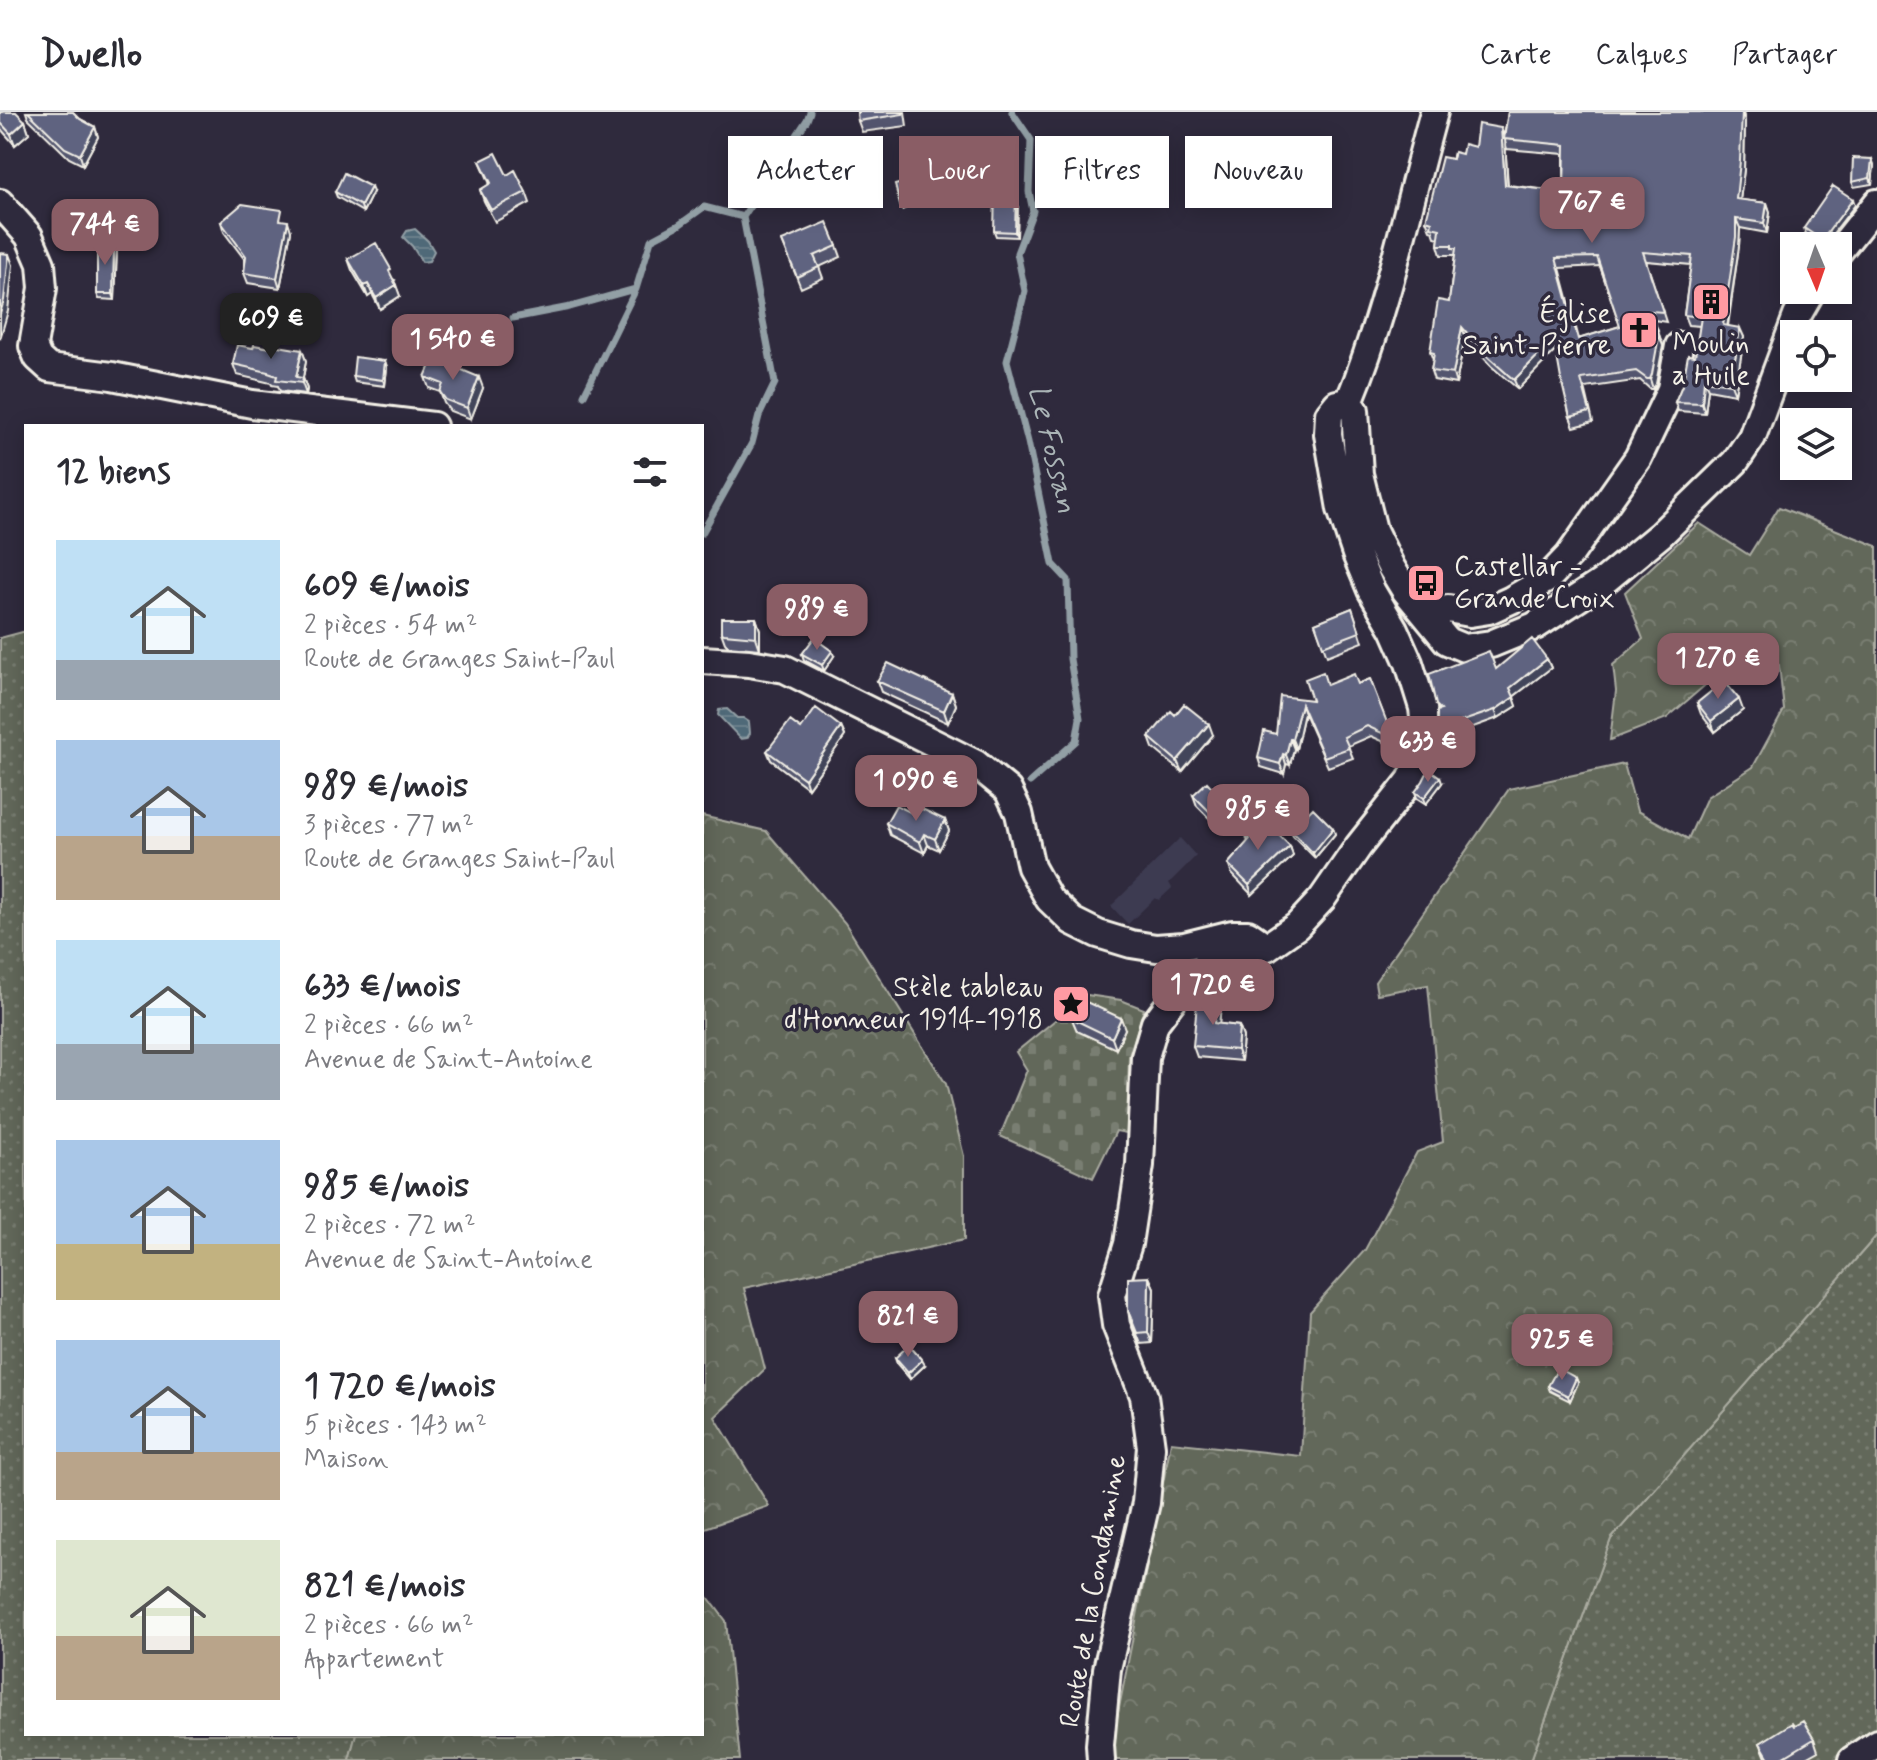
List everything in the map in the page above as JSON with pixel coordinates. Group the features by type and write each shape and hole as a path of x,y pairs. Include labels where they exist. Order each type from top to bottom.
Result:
{"street":[{"path":"1349,402 1385,294 1434,112"},
{"path":"0,203 29,236 41,264 43,288 33,346 38,358 49,368 112,376 252,404 417,424"},
{"path":"1852,234 1877,203"},
{"path":"1349,402 1355,410 1359,474 1373,530 1391,567 1405,590 1447,641 1464,648 1491,644 1535,626 1604,581 1661,534 1735,462 1752,437 1804,304"},
{"path":"1430,619 1448,609 1470,613 1489,610 1547,579 1569,556 1638,458 1671,389 1679,346"},
{"path":"704,660 785,669 976,764 1008,790 1019,813 1031,867 1049,899 1072,921 1098,934 1156,948 1184,946 1232,934 1248,934 1267,947 1297,926 1322,899 1411,780 1423,753 1423,708 1409,663 1371,590 1341,509 1328,434 1329,414 1337,404 1349,402"},
{"name":"Route de la Condamine","path":"1101,1760 1107,1669 1146,1503 1151,1447 1144,1396 1116,1325 1112,1295 1128,1244 1140,1165 1145,1057 1155,1023 1190,977 1213,960 1267,947"},
{"path":"1852,1760 1877,1743"}],"shaded area":[{"path":"1180,838 1196,856 1169,883 1172,888 1159,900 1155,898 1128,924 1111,906"}],"green space":[{"path":"1779,507 1877,546 1877,1235 1611,1539 1531,1760 1113,1760 1111,1749 1171,1442 1301,1456 1310,1312 1365,1250 1417,1152 1443,1142 1428,985 1377,994 1375,982 1509,789 1624,764 1637,811 1688,839 1707,797 1753,767 1784,710 1779,665 1724,669 1667,718 1610,740 1616,691 1613,665 1643,639 1625,592 1699,523 1749,555"},
{"path":"24,632 24,1736 355,1736 349,1760 0,1760 0,638"},
{"path":"704,816 766,831 845,923 946,1084 964,1156 964,1240 744,1288 765,1369 715,1417 769,1506 704,1528"},
{"path":"1067,992 1121,1000 1144,1009 1129,1056 1127,1133 1116,1131 1093,1178 1000,1136 1027,1070 1016,1052 1065,1012"},
{"path":"1877,1235 1877,1760 1531,1760 1611,1539"},
{"path":"704,1592 726,1621 740,1760 349,1760 355,1736 704,1736"}],"water":[{"path":"415,229 434,251 429,261 422,262 403,237 407,231"},
{"path":"727,709 737,718 749,722 747,738 741,739 718,715 719,710"}],"building":[{"path":"0,112 16,112 25,121 11,134 0,122"},
{"path":"28,112 73,112 95,127 80,155 65,148"},
{"path":"857,112 903,112 903,114 858,121"},
{"path":"1508,112 1742,112 1736,199 1767,203 1764,223 1736,219 1723,325 1740,328 1731,384 1704,380 1702,403 1675,402 1683,383 1688,355 1695,356 1701,317 1684,315 1692,256 1643,252 1663,312 1651,311 1659,336 1650,379 1636,371 1581,379 1590,412 1570,417 1554,339 1514,380 1487,356 1462,327 1453,374 1431,371 1434,353 1430,352 1438,300 1449,302 1456,248 1438,245 1440,229 1431,227 1432,222 1426,220 1442,157 1452,159 1454,152 1462,154 1464,144 1475,147 1478,124 1501,128 1505,185 1564,192 1565,145 1504,139","holes":["1597,257 1620,326 1578,339 1556,258"]},
{"path":"496,153 507,175 515,170 526,192 491,210 480,190 491,183 480,161"},
{"path":"1853,158 1872,159 1870,178 1852,182"},
{"path":"344,173 371,187 361,206 335,192"},
{"path":"1833,186 1853,199 1828,232 1810,232 1804,228"},
{"path":"242,204 282,210 280,220 288,221 277,278 244,273 246,256 221,222"},
{"path":"995,208 1016,208 1015,232 994,231"},
{"path":"827,222 837,246 814,256 819,267 797,277 782,241"},
{"path":"97,240 114,241 113,294 97,294"},
{"path":"376,243 396,285 376,298 368,284 364,286 348,259"},
{"path":"0,253 9,254 0,314"},
{"path":"237,345 271,348 272,345 302,350 296,377 303,378 302,383 276,380 277,376 268,372 233,364"},
{"path":"355,357 385,361 383,380 353,376"},
{"path":"433,358 479,377 467,408 446,400 440,392 443,384 425,377"},
{"path":"1352,608 1360,632 1323,646 1315,623"},
{"path":"721,618 756,618 756,637 724,634 721,632"},
{"path":"814,638 832,651 822,665 802,654"},
{"path":"1532,639 1547,659 1510,688 1514,697 1495,710 1437,730 1437,711 1441,710 1436,705 1429,674 1489,651 1496,669"},
{"path":"888,663 952,693 944,711 877,681"},
{"path":"1323,672 1327,685 1354,674 1358,684 1370,679 1393,738 1367,726 1344,737 1349,748 1324,757 1301,704 1292,739 1280,764 1258,758 1264,731 1276,734 1280,696 1312,700 1305,679"},
{"path":"1724,681 1739,699 1711,721 1697,703"},
{"path":"1184,704 1209,724 1177,761 1149,737 1171,711 1175,715"},
{"path":"816,708 841,727 805,779 767,751 790,721 801,729"},
{"path":"1429,769 1440,777 1424,798 1415,792"},
{"path":"1207,782 1231,808 1218,820 1193,795"},
{"path":"896,805 914,814 918,807 945,820 935,839 924,834 920,842 886,823"},
{"path":"1313,808 1333,828 1313,853 1291,830"},
{"path":"1260,817 1290,846 1249,885 1228,864 1250,839 1245,833"},
{"path":"1198,993 1217,995 1214,1023 1239,1026 1237,1050 1193,1046"},
{"path":"1075,1000 1082,1000 1121,1018 1112,1038 1073,1019 1069,1012"},
{"path":"1149,1277 1148,1332 1137,1333 1128,1311 1128,1278"},
{"path":"909,1345 922,1360 908,1373 895,1358"},
{"path":"1558,1368 1576,1378 1568,1396 1548,1386"},
{"path":"1803,1721 1814,1739 1779,1760 1770,1760 1760,1743 1792,1723 1794,1726"}],"waterway":[{"path":"704,529 752,443 759,416 775,383 743,217 810,112"},
{"name":"Le Fossan","path":"1012,112 1031,140 1029,192 1033,211 1017,253 1025,291 1007,361 1028,442 1053,564 1068,580 1070,659 1080,718 1076,741 1030,782"},
{"path":"584,395 636,289 651,240 704,207 743,217"},
{"path":"513,318 570,307 635,289"}],"place":[{"name":"Moulin a Huile","path":"1711,302"},
{"name":"Église Saint-Pierre","path":"1639,330"},
{"name":"Castellar - Grande Croix","path":"1426,583"},
{"name":"Stèle tableau d'Honneur 1914-1918","path":"1071,1004"}]}
